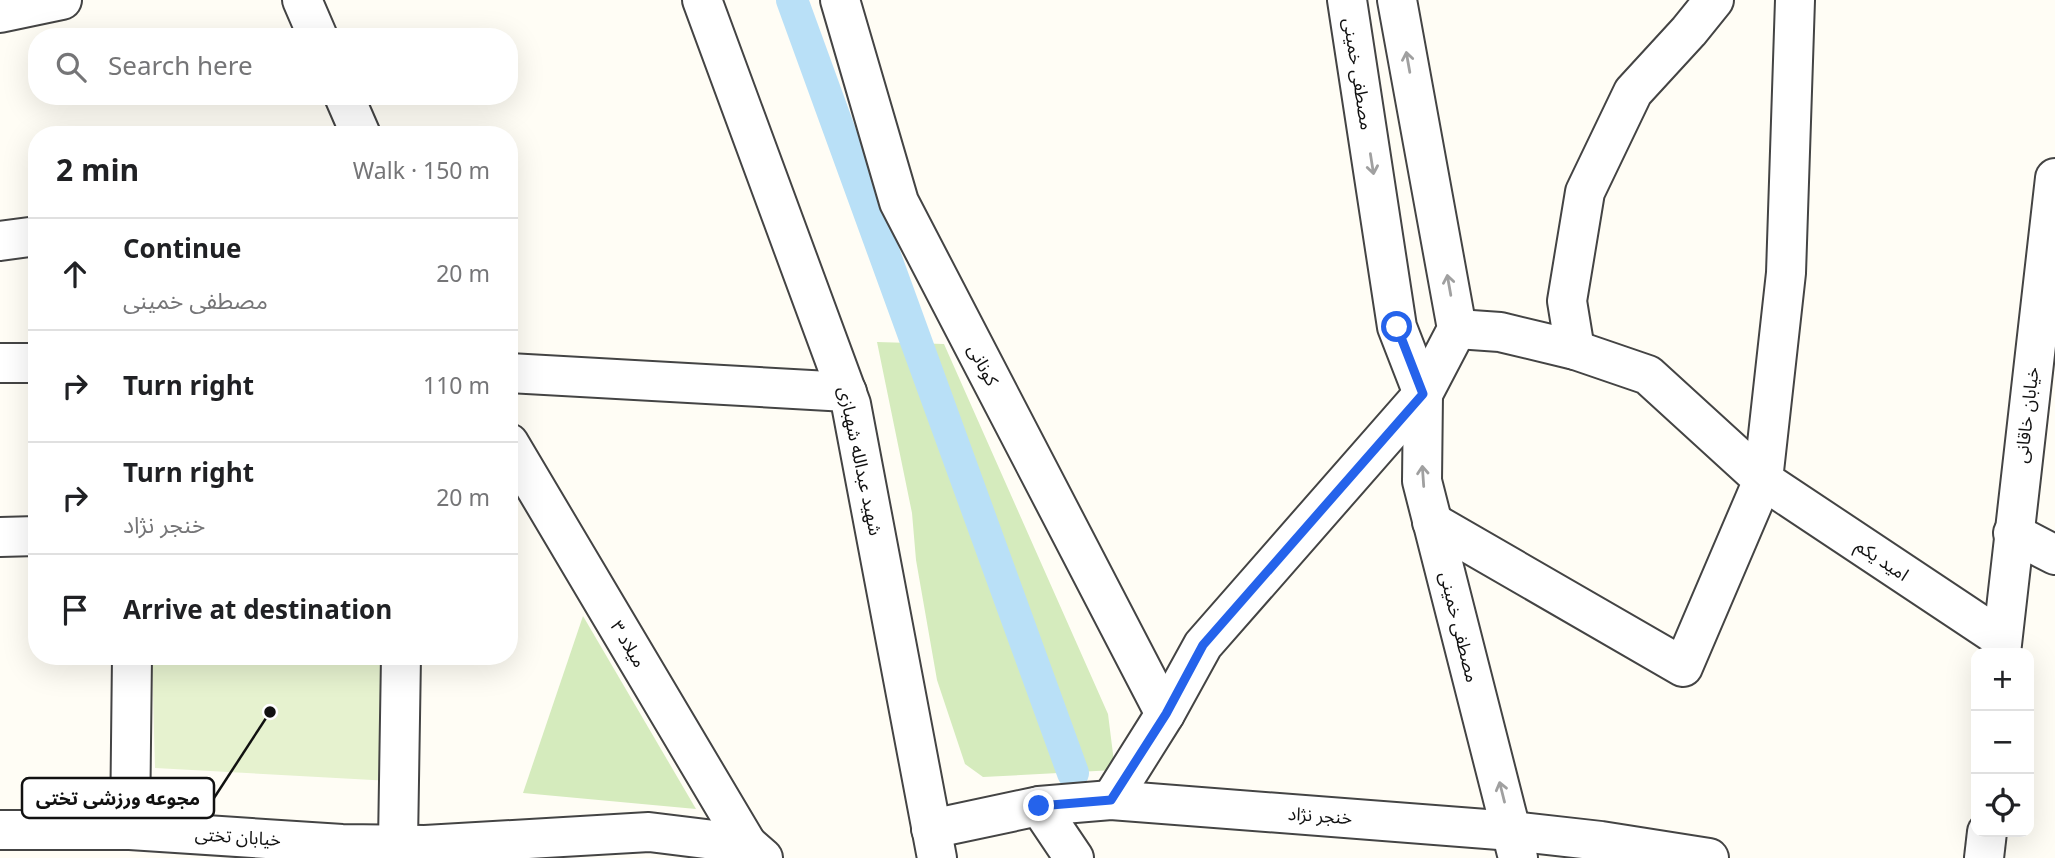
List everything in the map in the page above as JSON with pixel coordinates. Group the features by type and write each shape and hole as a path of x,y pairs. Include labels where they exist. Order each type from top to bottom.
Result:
{"street":[{"path":"0,13 62,0"},
{"path":"302,0 314,28"},
{"name":"شهید عبدالله شهبازی","path":"702,0 851,404 934,843"},
{"name":"کونانی","path":"840,0 899,202 1166,714"},
{"name":"مصطفی خمینی","path":"1347,0 1397,327 1423,394 1422,481 1515,845"},
{"path":"1397,0 1457,329"},
{"path":"1575,350 1567,301 1585,192 1633,92 1714,0"},
{"path":"1433,522 1683,667 1763,480 1786,273 1795,0"},
{"path":"348,105 357,126"},
{"name":"خیابان خاقانی","path":"2001,646 2055,178"},
{"path":"0,241 28,237"},
{"name":"مصطفی خمینی","path":"1423,394 1457,329"},
{"name":"امید یکم","path":"1457,329 1500,332 1575,350 1648,374 1763,480 2001,646"},
{"path":"0,363 28,363"},
{"path":"518,374 847,392"},
{"path":"1111,800 1166,714 1203,645 1423,394"},
{"name":"میلاد ۳","path":"518,458 755,851"},
{"path":"2013,533 2055,555"},
{"path":"0,537 28,536"},
{"path":"130,830 132,665"},
{"path":"402,665 415,849"},
{"name":"خنجر نژاد","path":"934,843 1039,806 1111,800 1515,845 1601,841 1709,858"},
{"path":"1039,806 1073,858"},
{"name":"خیابان تختی","path":"0,830 130,830 415,849 649,832 701,849 755,851"},
{"path":"1984,858 1986,837"}],"green space":[{"path":"877,342 944,344 1108,714 1115,770 983,777 965,764 937,680 916,560 912,513"},
{"path":"583,616 696,809 523,793"},
{"path":"152,665 385,665 391,781 155,768"}],"waterway":[{"path":"792,0 1073,773"}],"place":[{"name":"مجوعه ورزشی تختی","path":"270,712"}],"route":[{"path":"1039,806 1111,800 1166,714 1203,645 1423,394 1397,327"}]}
